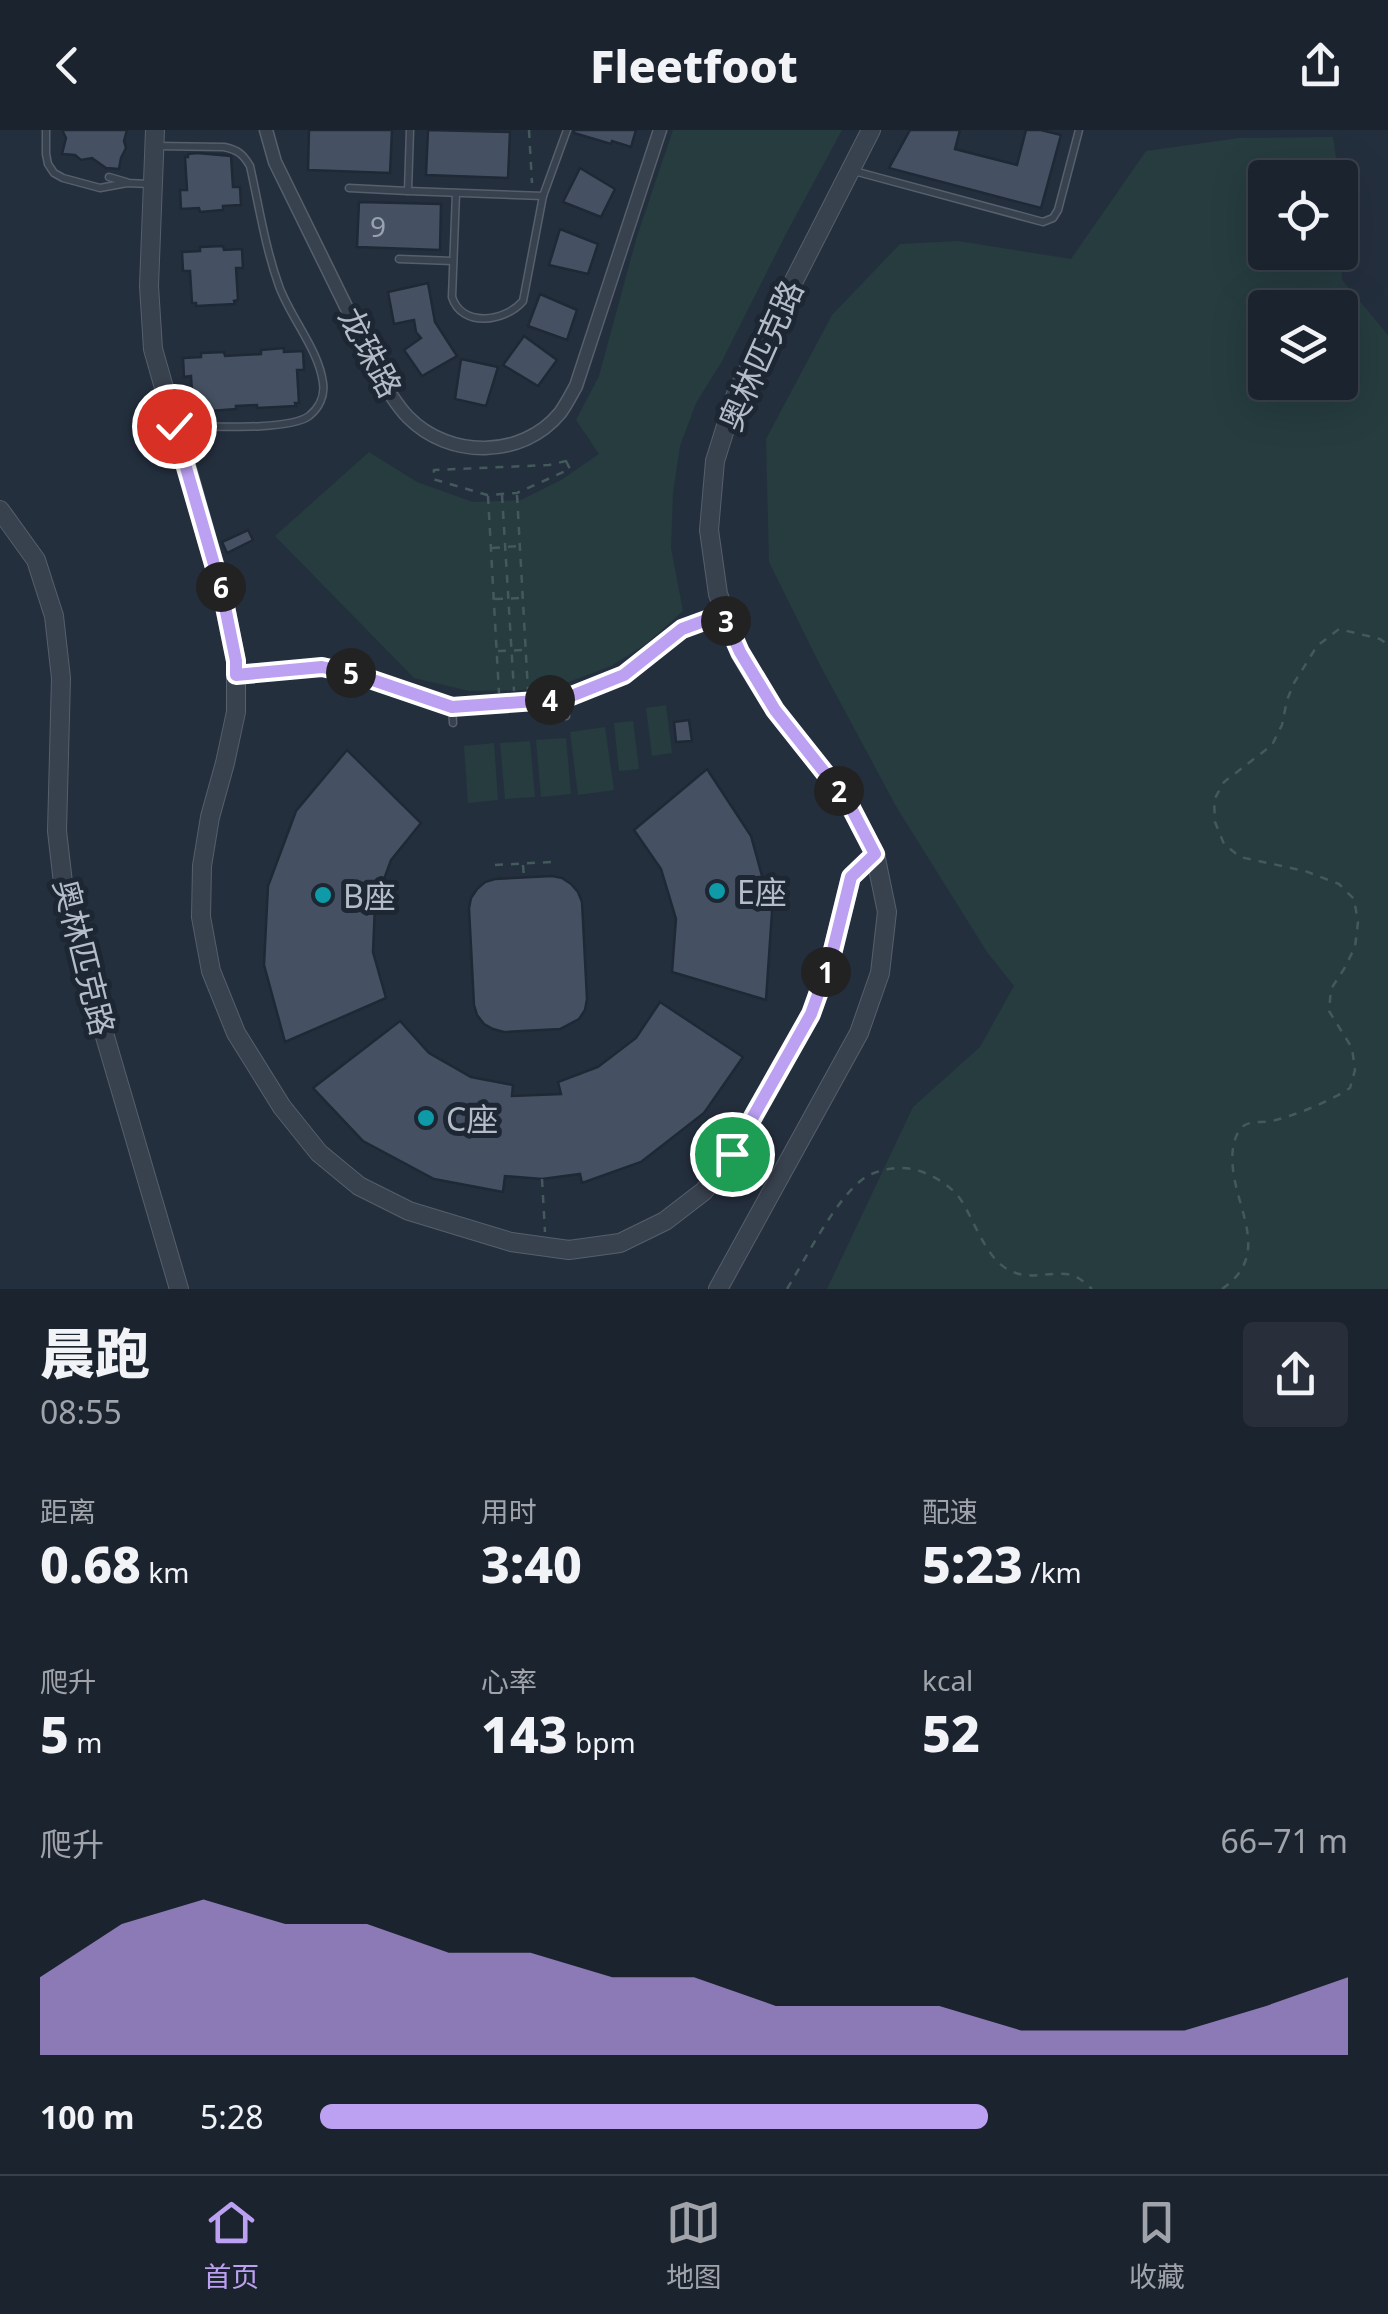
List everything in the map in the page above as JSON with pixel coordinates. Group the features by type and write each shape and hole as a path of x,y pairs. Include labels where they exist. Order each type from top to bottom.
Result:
{"street":[{"name":"龙珠路","path":"266,130 275,162 385,386 408,417 435,438 463,448 489,449 514,444 536,433 560,414 576,386 660,130"},
{"name":"奥林匹克路","path":"718,1289 859,1032 880,973 886,912 875,854 848,802 775,710 740,652 723,614 709,530 715,461 736,394 870,130"},
{"path":"155,138 149,286 153,349 222,592 236,661 236,712 210,817 202,866 201,918 211,970 236,1033 282,1107 319,1153 359,1186 410,1211 510,1242 569,1250 620,1242 665,1221 704,1190 732,1154 811,1014 831,958 851,877 875,854"},
{"name":"奥林匹克路","path":"2,514 36,560 54,616 61,678 57,831 65,900 178,1289"}],"lane":[{"path":"46,130 48,164 63,178 100,188 127,182"},
{"path":"408,190 410,130"},
{"path":"456,192 452,297 459,312 474,318 501,315 517,307 525,293 543,196 567,130"},
{"path":"850,170 1044,222 1058,210 1079,130"},
{"path":"155,138 235,149 244,155 280,289 321,371 324,389 319,406 306,419 294,422 174,426"},
{"path":"109,177 153,184"},
{"path":"349,188 543,196"},
{"path":"399,259 452,261"},
{"path":"236,675 322,667 452,707 564,699 566,716"},
{"path":"452,707 453,723"}],"path":[{"path":"529,130 532,196"},
{"path":"500,458 500,468"},
{"path":"566,461 570,469 517,493 488,495 433,479 434,470 566,461"},
{"path":"517,493 529,702"},
{"path":"502,494 514,703"},
{"path":"488,495 499,704"},
{"path":"490,548 520,546"},
{"path":"493,600 523,598"},
{"path":"564,699 624,675 682,629 723,614"},
{"path":"1222,1289 1240,1274 1249,1255 1250,1235 1231,1162 1234,1140 1242,1127 1292,1115 1350,1088 1355,1070 1352,1048 1329,1011 1331,989 1355,947 1358,922 1354,899 1339,884 1304,871 1240,857 1224,844 1215,822 1214,800 1224,782 1272,745 1282,726 1294,682 1317,646 1339,629 1380,639 1388,645"},
{"path":"496,652 526,650"},
{"path":"494,865 551,862"},
{"path":"523,864 524,878"},
{"path":"787,1289 840,1204 864,1178 889,1168 916,1169 942,1180 960,1199 978,1235 1004,1268 1026,1276 1066,1274 1079,1278 1092,1289"},
{"path":"542,1179 546,1247"}],"green space":[{"path":"673,130 842,130 721,363 696,403 680,446 671,548 683,611 646,644 611,666 566,683 522,690 469,691 414,678 275,536 369,452 417,482 473,502 521,500 561,480 599,454 576,420 599,376 637,236"},
{"path":"1333,137 1336,160 1248,160 1248,270 1342,270 1342,280 1350,290 1248,290 1248,400 1358,400 1358,299 1388,335 1388,1289 827,1289 913,1107 980,1047 1014,986 987,952 897,808 769,562 766,439 832,315 900,244 958,241 1071,259 1146,151 1239,138"},
{"path":"666,705 672,753 652,756 646,708"},
{"path":"633,721 639,769 619,771 614,723"},
{"path":"605,727 614,790 578,795 570,732"},
{"path":"566,738 571,794 541,797 536,740"},
{"path":"530,741 535,797 505,799 500,743"},
{"path":"494,743 498,800 468,803 464,746"}],"building":[{"path":"62,130 127,130 119,169 106,168 92,158 81,160 62,154 66,138"},
{"path":"309,130 392,130 390,173 308,170"},
{"path":"428,130 510,132 508,178 426,175"},
{"path":"574,130 636,130 631,147"},
{"path":"910,130 960,130 955,149 1017,165 1026,130 1061,135 1041,208 889,168"},
{"path":"197,153 231,156 233,187 240,187 241,205 200,212 199,208 181,209 180,190 187,190 185,157"},
{"path":"580,168 615,189 601,217 563,202"},
{"path":"359,202 441,204 440,250 357,247"},
{"path":"560,229 598,244 588,274 549,265"},
{"path":"223,246 224,250 242,249 243,268 236,268 238,300 235,304 196,306 192,303 190,271 183,271 182,252"},
{"path":"428,283 435,322 457,356 422,376 404,350 421,338 414,320 394,324 388,292"},
{"path":"540,294 577,310 567,340 528,326"},
{"path":"524,336 557,360 538,386 503,365"},
{"path":"284,348 284,352 303,351 304,370 297,370 296,406 236,406 197,412 197,408 193,409 191,376 184,377 183,358 201,357 201,353 261,354 261,350"},
{"path":"461,359 498,367 486,406 455,399"},
{"path":"248,530 253,540 227,553 222,542"},
{"path":"689,720 692,741 676,742 674,722"},
{"name":"B座","path":"347,750 421,823 391,860 375,904 373,952 386,998 285,1042 264,965 268,886 296,811"},
{"name":"E座","path":"707,769 751,836 772,912 766,1000 672,972 676,919 661,869 634,830"},
{"path":"552,876 571,884 582,902 585,1010 579,1019 560,1029 493,1029 484,1024 474,1005 471,898 485,882 495,879"},
{"path":"660,1002 743,1057 704,1113 641,1162 582,1183 580,1174 542,1179 505,1176 503,1192 434,1179 363,1141 313,1088 400,1021 429,1053 471,1077 513,1085 512,1096 561,1094 558,1082 598,1067 636,1038"}],"place":[{"name":"E座","path":"717,891"},
{"name":"B座","path":"323,895"},
{"name":"C座","path":"426,1118"}],"route":[{"path":"174,426 222,592 236,675 322,667 452,707 564,699 624,675 682,629 723,614 740,652 775,710 848,802 875,854 851,877 831,958 811,1014 732,1154"}]}
